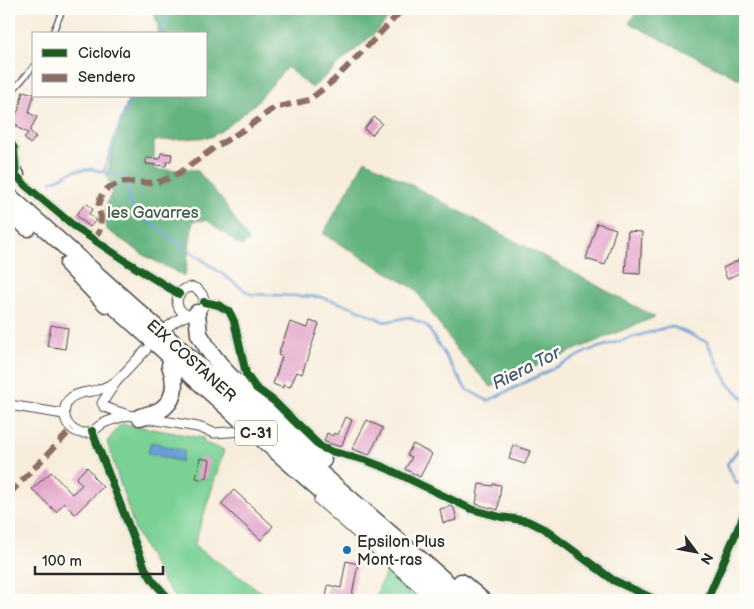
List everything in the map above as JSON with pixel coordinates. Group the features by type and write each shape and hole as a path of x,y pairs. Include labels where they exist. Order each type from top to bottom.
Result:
{"highway":[{"name":"EIX COSTANER","path":"9,196 275,434 467,600"},
{"name":"C-31","path":"9,211 268,444 446,600"},
{"path":"68,264 116,315 242,431"},
{"path":"196,310 200,334 210,352 245,392 482,600"},
{"path":"134,416 158,411 170,400 173,394 174,376 170,365"}],"street":[{"path":"9,157 12,154 11,144"},
{"path":"11,144 13,171 26,186 79,230 179,294"},
{"path":"187,288 195,288 202,294 196,310 168,326 178,306 179,294 187,288"},
{"path":"178,306 180,310 196,310 218,305 228,311 234,321 246,374 256,388 274,401 322,447 386,468 471,509 501,517 528,521 544,529 613,580 656,600"},
{"path":"100,425 104,416 103,405 116,382 146,350"},
{"path":"116,382 101,389 80,393 69,399 66,403 64,414 68,425 82,433 92,432 100,425 114,419 134,416"},
{"path":"87,393 95,396 103,405 134,416 214,432 242,431 433,600"},
{"path":"9,405 64,414"},
{"path":"92,432 145,568 153,581 170,600"},
{"path":"707,600 745,512"}],"lane":[{"path":"53,32 63,9"},
{"path":"9,95 32,68"}],"green space":[{"name":"les Gavarres","path":"154,9 397,9 376,32 312,88 287,67 256,103 227,127 211,137 154,141 154,170 197,170 223,201 249,241 241,246 207,220 193,221 185,276 147,257 106,229 106,206 112,192 107,175 119,124 129,98 208,98 208,32 157,32 158,27"},
{"path":"639,9 745,9 745,74 739,79 629,23"},
{"path":"365,160 655,317 543,363 491,387 457,350 415,289 323,234"},
{"path":"124,424 203,438 205,443 224,450 194,546 272,600 178,600 163,582 135,530 107,442 119,426"},
{"path":"386,572 418,600 374,600"}],"water":[{"path":"151,442 184,451 181,462 148,453"}],"building":[{"path":"23,91 32,93 33,98 29,113 37,117 30,131 36,137 30,144 24,138 28,133 16,127 18,125 11,123 19,109"},
{"path":"374,117 382,123 372,135 364,129"},
{"path":"161,153 172,154 171,161 167,161 166,166 146,164 146,158 160,159"},
{"path":"86,203 93,209 89,214 96,220 90,227 76,215"},
{"path":"597,223 616,229 605,265 586,259"},
{"path":"628,231 642,232 640,274 625,273"},
{"path":"743,258 745,270 727,279 723,268"},
{"path":"310,321 319,324 302,374 297,372 290,387 283,385 283,388 273,384 282,357 278,355 290,322 308,328"},
{"path":"51,325 68,328 65,349 47,346"},
{"path":"346,417 352,420 341,447 325,442 327,433 333,436 334,433 338,435"},
{"path":"367,420 383,428 369,455 352,449"},
{"path":"413,444 432,454 420,477 405,469 412,457 407,455"},
{"path":"513,445 530,451 525,464 509,459"},
{"path":"200,458 210,460 207,478 204,477 204,480 196,478"},
{"path":"87,467 94,475 93,477 103,487 75,514 64,503 56,512 32,489 51,472 72,494 82,485 76,478"},
{"path":"479,484 501,485 498,510 476,504"},
{"path":"234,490 273,526 261,540 221,504"},
{"path":"451,506 454,508 457,520 443,523 440,509"},
{"path":"346,561 358,564 351,600 326,598 328,585 341,588"}],"waterway":[{"path":"161,32 170,9"},
{"path":"104,172 115,136 131,98"},
{"name":"Riera Tor","path":"51,182 74,171 91,169 126,178"},
{"name":"Riera Tor","path":"127,186 130,204 144,218 250,294 320,297 353,307 385,322 409,317 427,326 466,389 488,401 590,350 671,326 707,342 728,383 745,400"},
{"name":"Riera Tor","path":"745,424 744,442 727,464 736,483 745,483"}],"marked path":[{"path":"93,239 100,230 101,217 98,207 101,196 108,188 125,182 156,183 177,175 274,108 309,100 333,81 403,9"},
{"path":"9,494 72,429"}],"cycle path":[{"path":"9,140 14,148 16,175 26,186 79,230 179,294"},
{"path":"204,302 218,305 229,311 234,321 246,374 256,388 274,401 321,447 386,468 471,509 501,517 528,521 544,529 613,580 656,600"},
{"path":"92,431 145,568 153,581 170,600"},
{"path":"707,600 745,512"}],"place":[{"name":"Epsilon Plus Mont-ras","path":"347,550"}]}
